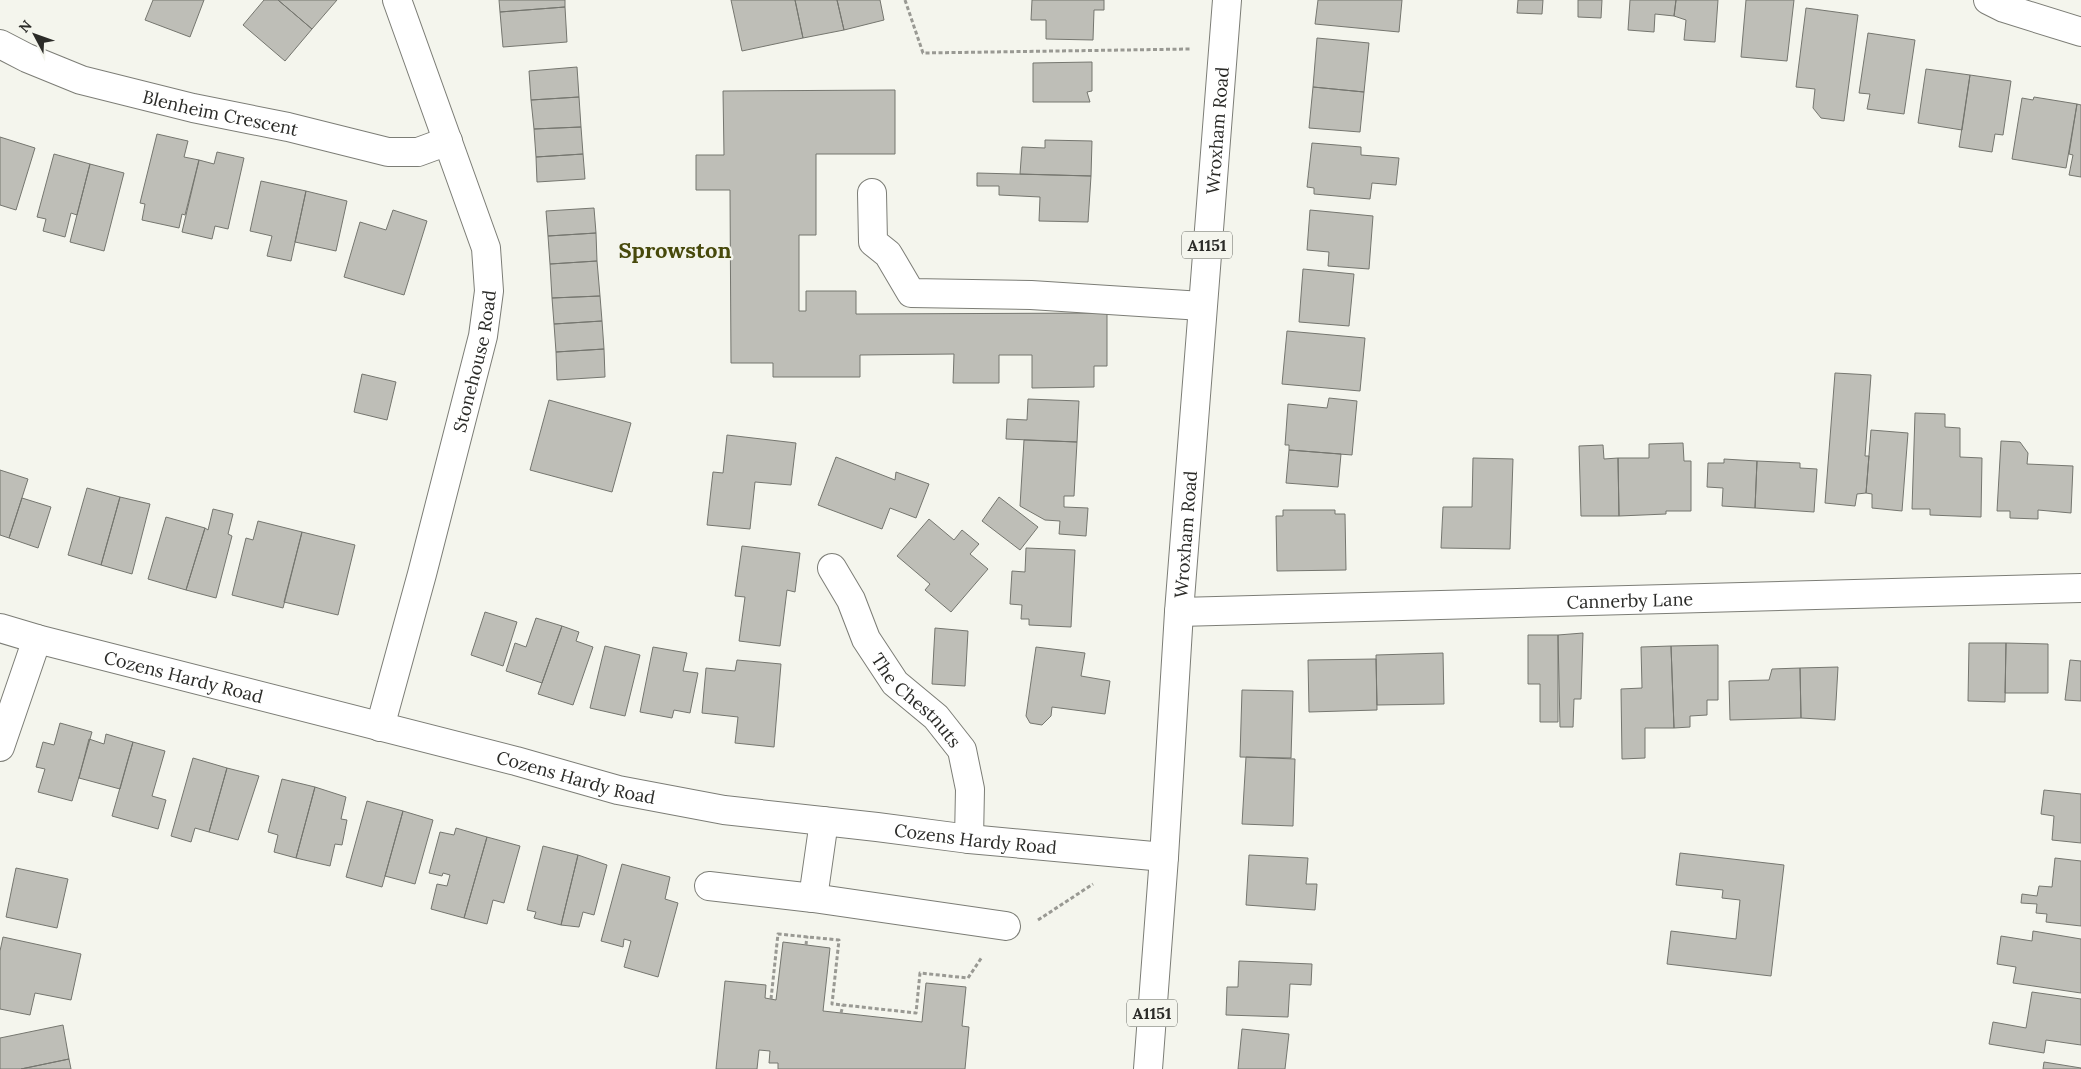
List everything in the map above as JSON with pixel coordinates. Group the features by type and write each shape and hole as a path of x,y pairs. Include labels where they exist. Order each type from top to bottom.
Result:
{"street":[{"name":"Stonehouse Road","path":"380,727 422,574 483,336 490,290 486,248 398,0"},
{"name":"Wroxham Road","path":"1148,1069 1164,857 1179,612 1227,0"},
{"path":"1988,0 2004,8 2081,32"},
{"name":"Blenheim Crescent","path":"0,44 27,58 81,80 193,108 288,127 388,152 418,152 448,141"},
{"path":"872,193 873,242 888,254 911,293 1031,295 1202,306"},
{"name":"The Chestnuts","path":"832,568 852,600 866,639 895,683 936,717 962,750 970,789 969,839"},
{"name":"Cannerby Lane","path":"1179,612 2081,588"},
{"name":"Cozens Hardy Road","path":"0,628 37,640 516,761 618,790 724,810 969,839 1164,857"},
{"path":"0,747 37,640"},
{"path":"813,898 824,821"},
{"path":"709,886 813,898 1006,926"}],"path":[{"path":"905,0 923,53 1224,49"},
{"path":"1037,921 1096,882"},
{"path":"770,999 778,934 839,940 832,1004 916,1013 920,973 968,978 982,957 990,952"},
{"path":"841,1013 843,1005"}],"building":[{"path":"153,0 204,0 190,37 145,20"},
{"path":"264,0 278,0 312,29 285,61 243,25"},
{"path":"278,0 337,0 312,29"},
{"path":"499,0 565,0 565,7 500,12"},
{"path":"731,0 795,0 803,38 742,51"},
{"path":"795,0 837,0 844,30 803,38"},
{"path":"837,0 880,0 884,20 844,30"},
{"path":"1032,0 1104,0 1104,10 1094,10 1093,40 1046,39 1046,20 1031,20"},
{"path":"1318,0 1402,0 1399,32 1315,24"},
{"path":"1518,0 1543,0 1542,14 1517,13"},
{"path":"1578,0 1602,0 1601,18 1578,17"},
{"path":"1630,0 1676,0 1674,16 1655,14 1654,32 1628,30"},
{"path":"1676,0 1718,0 1715,42 1684,40 1686,20 1674,16"},
{"path":"1746,0 1794,0 1787,61 1741,57"},
{"path":"565,7 567,42 503,47 500,12"},
{"path":"1806,8 1858,15 1844,121 1821,118 1813,108 1815,89 1796,87"},
{"path":"1868,33 1915,40 1904,114 1867,109 1870,94 1859,93"},
{"path":"1317,38 1369,43 1364,92 1313,87"},
{"path":"1092,62 1092,91 1087,92 1090,102 1033,102 1033,63"},
{"path":"577,67 579,97 531,100 529,71"},
{"path":"1926,69 1970,75 1962,130 1918,123"},
{"path":"1970,75 2011,81 2003,135 1995,134 1992,152 1959,147"},
{"path":"1313,87 1364,92 1360,132 1309,128"},
{"path":"895,90 895,154 816,154 816,235 799,235 799,311 806,311 806,291 856,291 856,314 1107,313 1107,366 1094,366 1094,387 1032,388 1032,355 999,355 999,383 953,383 954,354 860,355 860,377 773,377 773,363 731,363 730,190 696,190 696,155 724,155 723,91"},
{"path":"579,97 581,127 534,129 531,100"},
{"path":"2034,97 2077,104 2066,168 2012,159 2022,98 2033,100"},
{"path":"2077,104 2081,105 2081,177 2069,175 2073,155 2069,154"},
{"path":"581,127 583,154 536,157 534,129"},
{"path":"157,134 188,141 184,157 199,160 185,215 182,214 179,228 142,220 145,204 140,203"},
{"path":"0,137 35,148 16,210 0,205"},
{"path":"1045,140 1092,141 1091,176 1020,174 1022,147 1045,148"},
{"path":"1312,143 1361,147 1361,155 1399,158 1396,185 1372,183 1370,199 1314,194 1314,188 1307,187"},
{"path":"217,152 244,158 228,229 215,226 212,239 182,232 199,160 214,164"},
{"path":"54,154 90,164 77,215 71,213 65,237 43,231 46,219 37,217"},
{"path":"583,154 585,179 537,182 536,157"},
{"path":"90,164 124,173 104,251 70,242"},
{"path":"977,173 1091,176 1088,222 1039,221 1040,197 999,195 999,186 977,186"},
{"path":"261,181 306,191 291,261 267,256 272,236 250,231"},
{"path":"306,191 347,201 336,251 295,242"},
{"path":"594,208 596,233 548,236 546,211"},
{"path":"393,210 427,221 404,295 344,277 360,222 386,230"},
{"path":"1310,210 1373,216 1369,269 1328,266 1329,252 1307,250"},
{"path":"596,233 597,261 550,264 548,236"},
{"path":"597,261 600,296 552,298 550,264"},
{"path":"1303,269 1354,274 1349,326 1299,322"},
{"path":"600,296 602,321 554,324 552,298"},
{"path":"602,321 604,349 556,352 554,324"},
{"path":"1287,331 1365,338 1360,391 1282,384"},
{"path":"604,349 605,377 557,380 556,352"},
{"path":"1835,373 1871,375 1865,456 1869,456 1866,493 1857,494 1855,506 1825,503"},
{"path":"362,374 396,382 387,420 354,412"},
{"path":"1329,398 1357,401 1352,455 1289,450 1289,445 1285,445 1288,404 1327,408"},
{"path":"1028,399 1079,401 1077,442 1006,439 1007,419 1027,420"},
{"path":"549,400 631,423 612,492 530,470"},
{"path":"1915,413 1945,414 1945,427 1960,428 1960,457 1982,458 1981,517 1930,515 1930,509 1912,509"},
{"path":"1871,430 1908,433 1902,511 1872,508 1872,494 1866,493"},
{"path":"727,435 796,443 791,485 755,482 750,529 707,525 713,472 723,473"},
{"path":"1024,440 1077,442 1074,496 1064,496 1064,507 1088,508 1086,536 1059,534 1060,521 1045,520 1020,506"},
{"path":"2001,441 2020,442 2028,453 2027,464 2073,466 2071,513 2038,510 2038,519 2010,518 2010,511 1997,511"},
{"path":"1683,443 1684,461 1691,461 1691,511 1666,511 1666,514 1619,516 1618,458 1649,458 1649,444"},
{"path":"1603,445 1604,459 1618,458 1619,516 1581,516 1579,446"},
{"path":"1289,450 1341,454 1338,487 1286,483"},
{"path":"836,457 895,480 896,472 929,484 916,518 890,508 882,529 818,505"},
{"path":"1473,458 1513,459 1510,549 1441,548 1443,507 1472,507"},
{"path":"1724,459 1757,461 1755,508 1722,506 1723,488 1707,487 1708,463 1724,463"},
{"path":"1757,461 1800,463 1800,468 1817,469 1814,512 1755,508"},
{"path":"0,470 28,479 9,538 0,535"},
{"path":"87,488 120,497 101,565 68,555"},
{"path":"120,497 150,504 132,574 101,565"},
{"path":"999,497 1038,527 1020,550 982,521"},
{"path":"22,498 51,507 38,548 9,538"},
{"path":"213,509 233,514 228,534 232,536 216,598 186,590 205,528 208,530"},
{"path":"1283,510 1335,510 1335,514 1345,514 1346,570 1277,571 1276,516 1283,516"},
{"path":"166,517 205,528 186,590 148,579"},
{"path":"929,519 954,540 962,530 979,544 970,554 988,569 951,612 925,590 930,584 897,556"},
{"path":"258,521 302,532 283,608 232,595 246,538 253,540"},
{"path":"302,532 355,545 338,615 284,602"},
{"path":"742,546 800,553 795,592 787,590 780,646 739,641 745,597 735,596"},
{"path":"1026,548 1075,550 1071,627 1029,625 1029,619 1021,619 1022,605 1010,604 1012,571 1025,572"},
{"path":"485,612 517,622 503,666 471,655"},
{"path":"536,618 562,626 542,683 506,671 515,643 526,647"},
{"path":"562,626 579,632 576,641 593,647 573,705 538,694"},
{"path":"935,628 968,631 965,686 932,684"},
{"path":"1583,633 1581,699 1574,699 1573,727 1560,727 1558,635"},
{"path":"1528,635 1558,635 1558,722 1540,722 1540,684 1528,684"},
{"path":"1969,643 2006,643 2005,702 1968,701"},
{"path":"2006,643 2048,644 2048,693 2005,693"},
{"path":"1718,645 1718,700 1707,700 1707,715 1690,716 1690,727 1674,728 1671,646"},
{"path":"605,646 640,655 625,716 590,708"},
{"path":"1671,646 1674,728 1645,728 1645,758 1622,759 1621,689 1642,688 1641,647"},
{"path":"653,647 687,653 683,671 698,673 690,713 674,710 672,718 640,712"},
{"path":"1036,647 1085,653 1081,676 1110,681 1105,714 1052,707 1051,716 1042,725 1030,723 1026,716"},
{"path":"1443,653 1444,704 1377,705 1376,655"},
{"path":"1376,659 1377,710 1309,712 1308,660"},
{"path":"737,660 781,664 774,747 735,743 738,717 702,713 706,668 735,671"},
{"path":"2070,660 2081,661 2081,701 2065,700"},
{"path":"1838,667 1835,720 1801,718 1800,668"},
{"path":"1800,668 1801,718 1730,720 1729,681 1769,680 1772,669"},
{"path":"1242,690 1293,691 1291,758 1240,757"},
{"path":"60,723 92,732 72,801 38,792 45,769 36,767 43,742 54,745"},
{"path":"106,734 133,742 120,789 79,778 89,739 104,744"},
{"path":"133,742 165,751 152,796 166,800 158,829 112,816"},
{"path":"1246,757 1295,759 1293,826 1242,824"},
{"path":"193,758 227,768 209,832 195,828 191,842 171,836"},
{"path":"227,768 259,776 238,840 209,832"},
{"path":"282,779 315,787 296,858 274,852 278,835 268,832"},
{"path":"315,787 346,797 341,819 347,820 342,845 335,844 330,866 296,858"},
{"path":"2044,790 2081,794 2081,843 2052,840 2054,816 2041,814"},
{"path":"367,801 403,811 382,887 346,877"},
{"path":"403,811 433,820 415,884 385,876"},
{"path":"456,828 487,837 464,918 431,909 437,884 447,886 450,875 443,873 442,876 429,873 440,832 454,835"},
{"path":"487,837 520,846 504,903 493,900 487,924 464,918"},
{"path":"543,846 578,855 561,925 534,918 536,912 527,910"},
{"path":"1680,853 1784,865 1771,976 1667,964 1671,931 1736,939 1740,900 1722,898 1723,890 1676,885"},
{"path":"578,855 607,865 594,915 583,912 579,927 561,925"},
{"path":"1249,855 1308,858 1306,884 1317,884 1315,910 1246,905"},
{"path":"2055,858 2081,861 2081,926 2046,922 2047,914 2036,913 2037,904 2021,903 2022,894 2037,896 2039,886 2052,887"},
{"path":"622,864 670,877 665,899 678,903 658,977 624,967 631,941 624,939 623,947 601,941"},
{"path":"16,868 68,879 57,928 6,917"},
{"path":"2033,931 2081,939 2081,993 2013,983 2016,967 1997,964 2001,936 2032,941"},
{"path":"3,937 81,954 71,1000 35,993 30,1015 0,1009 0,951"},
{"path":"783,942 830,948 823,1011 922,1022 926,983 966,987 962,1026 969,1027 965,1069 778,1069 778,1063 769,1063 770,1051 759,1050 757,1069 716,1069 725,981 766,985 765,998 776,1000"},
{"path":"1239,961 1312,964 1311,985 1290,984 1288,1017 1226,1015 1227,987 1238,987"},
{"path":"2032,992 2081,999 2081,1045 2046,1040 2044,1053 1989,1044 1993,1022 2026,1028"},
{"path":"63,1025 69,1059 21,1069 0,1069 0,1038"},
{"path":"1242,1029 1289,1034 1285,1069 1238,1069"},
{"path":"69,1059 71,1069 21,1069"},
{"path":"2044,1062 2081,1068 2081,1069 2043,1069"}],"district":[{"name":"Sprowston","path":"675,250"}]}
